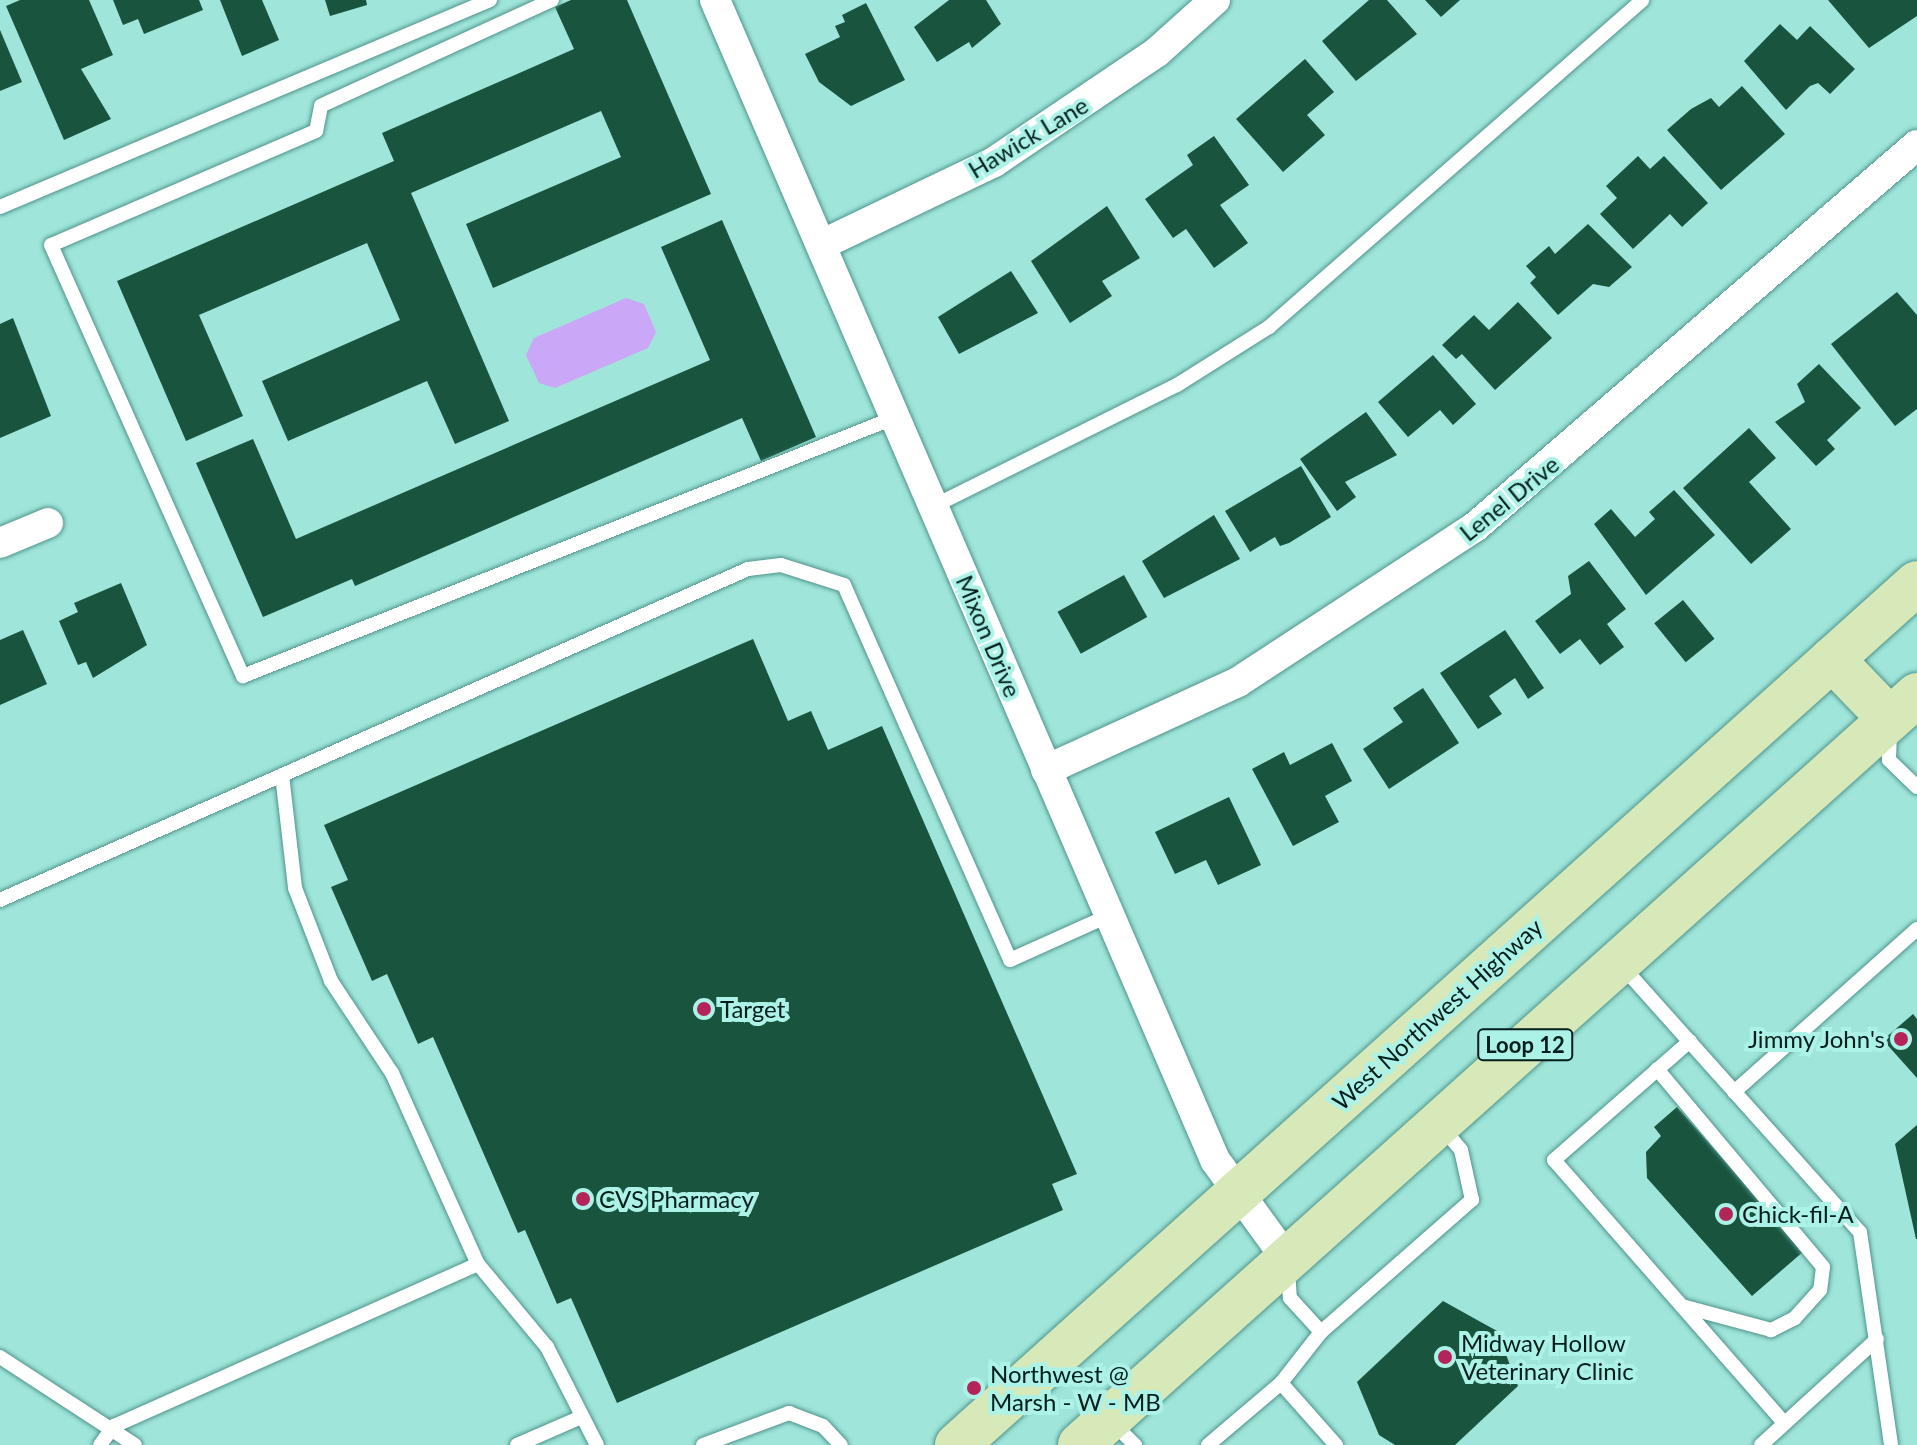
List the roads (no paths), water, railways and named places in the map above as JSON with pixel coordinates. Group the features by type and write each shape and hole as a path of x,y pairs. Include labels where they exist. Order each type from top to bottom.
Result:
{"main road":[{"name":"West Northwest Highway","path":"957,1445 1917,583"},
{"path":"1832,659 1908,711"},
{"name":"Loop 12","path":"1108,1436 1286,1258 1618,962 1908,711"}],"street":[{"name":"Mixon Drive","path":"715,0 823,244 1215,1160 1286,1258"},
{"name":"Hawick Lane","path":"823,244 994,162 1061,120 1215,0"},
{"name":"Lenel Drive","path":"1046,770 1238,682 1475,527 1917,145"},
{"path":"0,543 48,523"}],"lane":[{"path":"0,207 490,0"},
{"path":"552,0 321,106 316,131 51,245 243,676 896,417"},
{"path":"934,506 1177,385 1269,327 1642,0"},
{"path":"0,900 748,569 792,567 844,585 1010,960 1108,916"},
{"path":"1908,711 1889,760 1917,787"},
{"path":"282,775 295,888 331,981 392,1073 478,1264 547,1347 579,1418 597,1445"},
{"path":"1734,1092 1917,929"},
{"path":"1618,962 1860,1232 1891,1445"},
{"path":"1690,1041 1554,1160 1784,1423"},
{"path":"1657,1069 1823,1267 1820,1290 1795,1318 1771,1330 1681,1306"},
{"path":"1208,1445 1281,1383 1321,1332 1472,1200 1461,1150 1439,1123"},
{"path":"1286,1258 1290,1298 1321,1332"},
{"path":"102,1445 114,1426 478,1264"},
{"path":"1761,1445 1877,1339"},
{"path":"0,1357 114,1426 135,1445"},
{"path":"1281,1383 1336,1445"},
{"path":"703,1445 789,1413 823,1426 841,1445"},
{"path":"517,1445 579,1418"}],"place":[{"name":"Target","path":"704,1009"},
{"name":"Jimmy John's","path":"1901,1039"},
{"name":"CVS Pharmacy","path":"583,1199"},
{"name":"Chick-fil-A","path":"1726,1214"},
{"name":"Midway Hollow Veterinary Clinic","path":"1445,1357"},
{"name":"Northwest @ Marsh - W - MB","path":"974,1388"}]}
